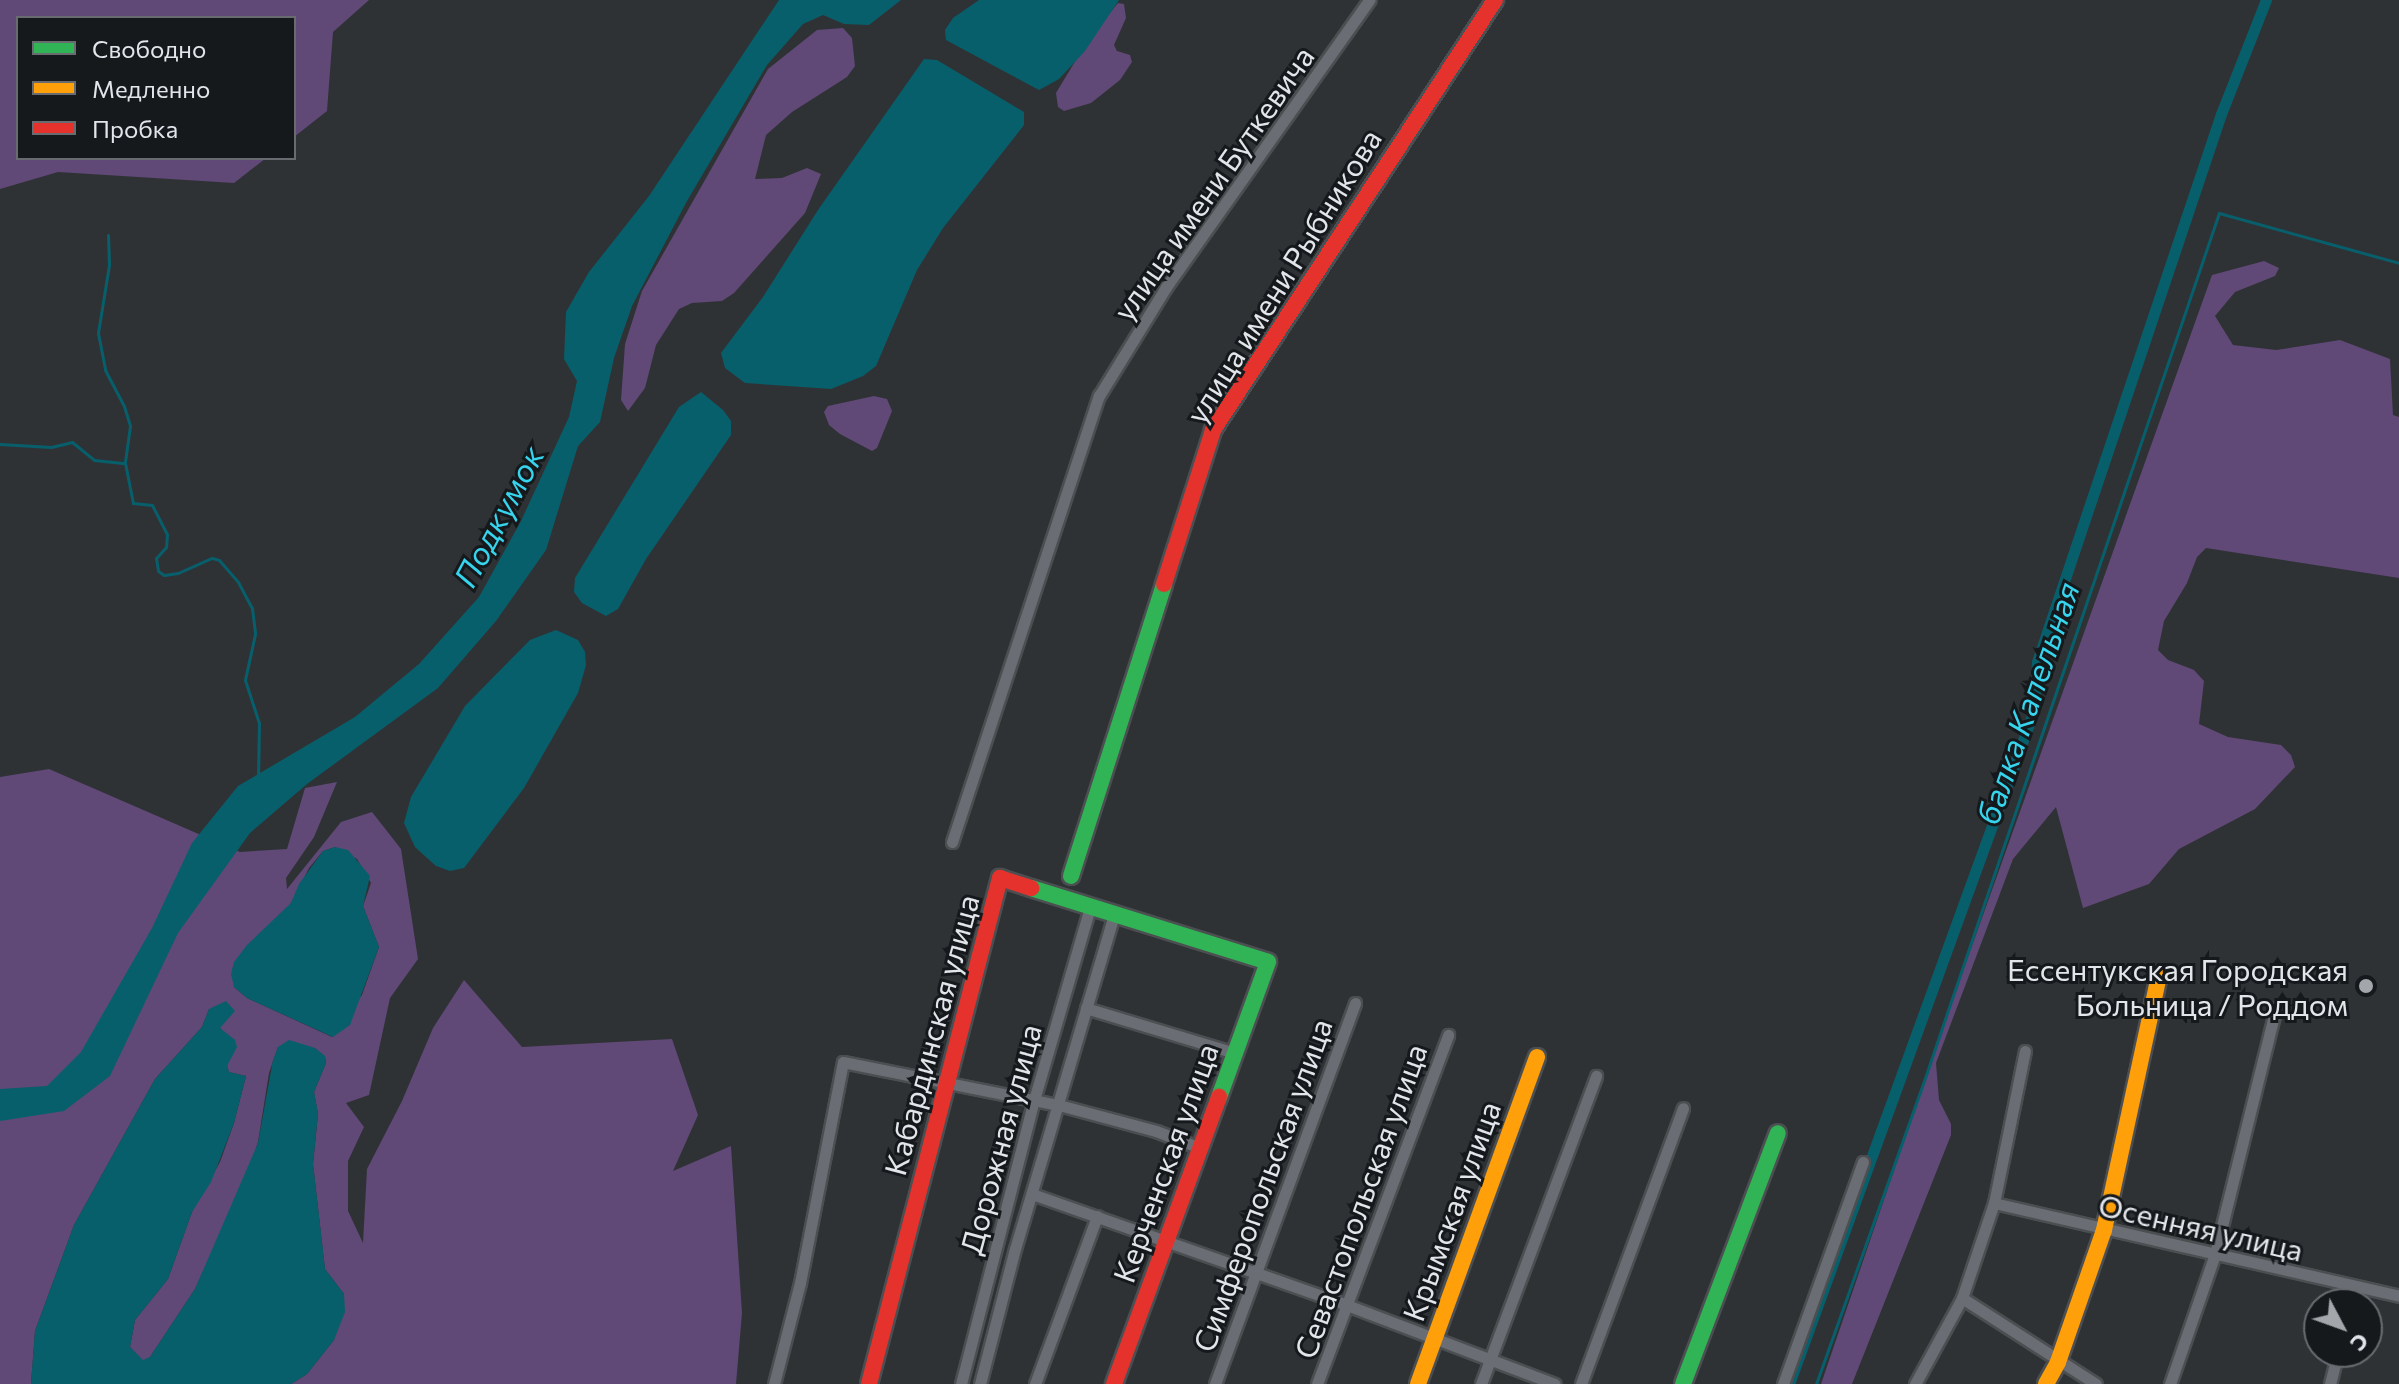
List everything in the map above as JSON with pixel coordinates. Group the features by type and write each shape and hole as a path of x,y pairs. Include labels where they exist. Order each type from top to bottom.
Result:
{"street":[{"name":"улица имени Буткевича","path":"952,842 1099,396 1166,287 1369,0"},
{"name":"улица имени Рыбникова","path":"1071,876 1213,430 1495,0"},
{"name":"Кабардинская улица","path":"869,1384 1000,878 1268,962"},
{"name":"Дорожная улица","path":"961,1384 1034,1100 1090,907"},
{"name":"Дорожная улица","path":"980,1384 1114,914"},
{"name":"Керченская улица","path":"1114,1384 1268,962"},
{"path":"2046,1384 2058,1362 2104,1230 2159,975"},
{"name":"Симферопольская улица","path":"1215,1384 1355,1003"},
{"path":"1086,1008 1235,1053"},
{"path":"2170,1384 2215,1254 2276,1008"},
{"name":"Севастопольская улица","path":"1317,1384 1448,1035"},
{"path":"1915,1384 1962,1298 1994,1203 2025,1051"},
{"name":"Крымская улица","path":"1418,1384 1537,1057"},
{"path":"774,1384 800,1283 843,1062 1059,1105 1156,1131 1200,1148"},
{"path":"1481,1384 1596,1076"},
{"path":"1581,1384 1683,1108"},
{"path":"1683,1384 1778,1133"},
{"path":"1783,1384 1863,1162"},
{"path":"1032,1194 1347,1305 1555,1384"},
{"name":"Осенняя улица","path":"1994,1203 2356,1288"},
{"path":"1035,1384 1097,1216"},
{"path":"1962,1298 2096,1384"}],"shaded area":[{"path":"0,0 369,0 333,32 327,111 296,135 296,16 16,16 16,160 263,160 234,183 58,172 0,189"},
{"path":"1118,3 1124,4 1126,18 1114,45 1117,51 1130,55 1132,62 1120,80 1091,103 1064,111 1058,107 1056,93 1088,40"},
{"path":"843,28 852,38 855,66 847,77 792,112 766,135 755,179 782,178 807,168 821,174 805,213 734,293 722,301 692,303 679,309 656,345 645,388 628,411 621,400 625,344 642,291 768,69 817,30"},
{"path":"2264,261 2279,268 2275,276 2235,292 2215,316 2233,345 2276,350 2340,340 2390,359 2393,415 2399,417 2399,578 2206,548 2197,557 2187,583 2164,621 2158,650 2168,660 2194,670 2204,681 2199,724 2228,737 2281,745 2291,755 2295,767 2255,809 2179,849 2149,884 2083,908 2056,807 2013,859 1936,1063 1939,1100 1951,1124 1951,1135 1852,1384 1821,1384 1944,1024 2212,275"},
{"path":"874,396 887,399 892,411 877,448 872,451 840,434 829,425 824,412 828,406"},
{"path":"49,769 240,852 287,849 305,788 337,782 314,837 286,878 287,889 341,822 372,812 401,849 418,959 390,998 369,1095 346,1103 364,1127 348,1161 348,1211 363,1243 367,1169 402,1101 433,1028 464,980 522,1047 672,1039 698,1115 673,1171 731,1146 742,1313 736,1384 291,1384 307,1374 334,1340 344,1294 325,1269 313,1164 318,1114 314,1092 326,1063 325,1057 315,1048 278,1047 269,1073 258,1142 247,1175 195,1289 150,1357 143,1361 130,1347 135,1320 168,1279 192,1212 220,1162 246,1076 229,1072 227,1066 235,1040 224,1034 209,1009 202,1027 155,1079 74,1225 35,1331 31,1384 0,1384 0,777","holes":["335,847 357,859 371,883 363,906 379,947 362,995 332,1037 247,998 234,987 291,903 309,868 323,851"]}],"water":[{"path":"779,0 901,0 869,25 844,24 823,15 803,24 767,65 687,201 632,306 614,358 600,422 578,446 546,550 496,621 438,688 307,784 250,833 178,933 110,1076 64,1111 0,1121 0,1089 47,1086 81,1052 152,928 192,843 238,786 355,717 419,664 479,597 521,521 569,417 577,381 564,359 566,312 589,272 649,196"},
{"path":"979,0 1119,0 1085,51 1059,79 1039,90 946,40 945,30 953,18"},
{"path":"924,59 937,60 1024,112 1024,125 943,228 917,270 876,366 863,376 831,389 745,383 725,368 721,353 763,297 818,210"},
{"path":"701,392 731,421 731,435 646,559 618,609 606,616 582,603 574,592 575,578 679,407"},
{"path":"556,630 578,640 585,652 586,665 578,693 524,788 464,868 450,871 436,866 415,847 404,823 411,797 465,706 530,640"},
{"path":"335,847 348,850 370,876 363,906 379,947 350,1025 333,1037 247,998 234,987 231,974 234,962 247,945 291,903 299,884 323,851"},
{"path":"226,1001 235,1011 220,1028 235,1040 237,1047 227,1066 229,1072 246,1076 234,1123 211,1182 192,1212 168,1279 135,1320 130,1347 143,1360 150,1357 195,1289 258,1143 273,1060 278,1047 289,1040 315,1048 325,1056 326,1063 314,1092 318,1113 313,1164 325,1269 344,1294 345,1312 334,1340 307,1374 291,1384 31,1384 35,1331 74,1225 155,1079 202,1027 209,1009"}],"waterway":[{"path":"1789,1384 2034,710 2037,662 2221,114 2266,0"},
{"name":"балка Капельная","path":"1816,1384 1927,1072 2219,213 2399,263"},
{"path":"108,235 109,265 98,333 105,370 124,406 130,426 125,463 133,503 152,505 167,534 166,547 156,558 158,571 164,575 178,573 212,558 219,560 238,582 252,608 255,634 245,680 259,723 258,778"},
{"path":"0,444 51,447 72,442 94,460 125,463"}],"traffic: fast":[{"path":"1071,876 1164,584"},
{"path":"1031,888 1268,962 1219,1097"},
{"path":"1683,1384 1778,1133"}],"traffic: slow":[{"path":"2046,1384 2058,1362 2104,1230 2159,975"},
{"path":"1418,1384 1537,1057"}],"traffic: jam":[{"path":"1164,584 1213,430 1495,0"},
{"path":"869,1384 1000,878 1031,888"},
{"path":"1114,1384 1219,1097"}],"place":[{"name":"Ессентукская Городская Больница / Роддом","path":"2366,986"}],"water label":[{"name":"Подкумок","path":"498,516"}]}
